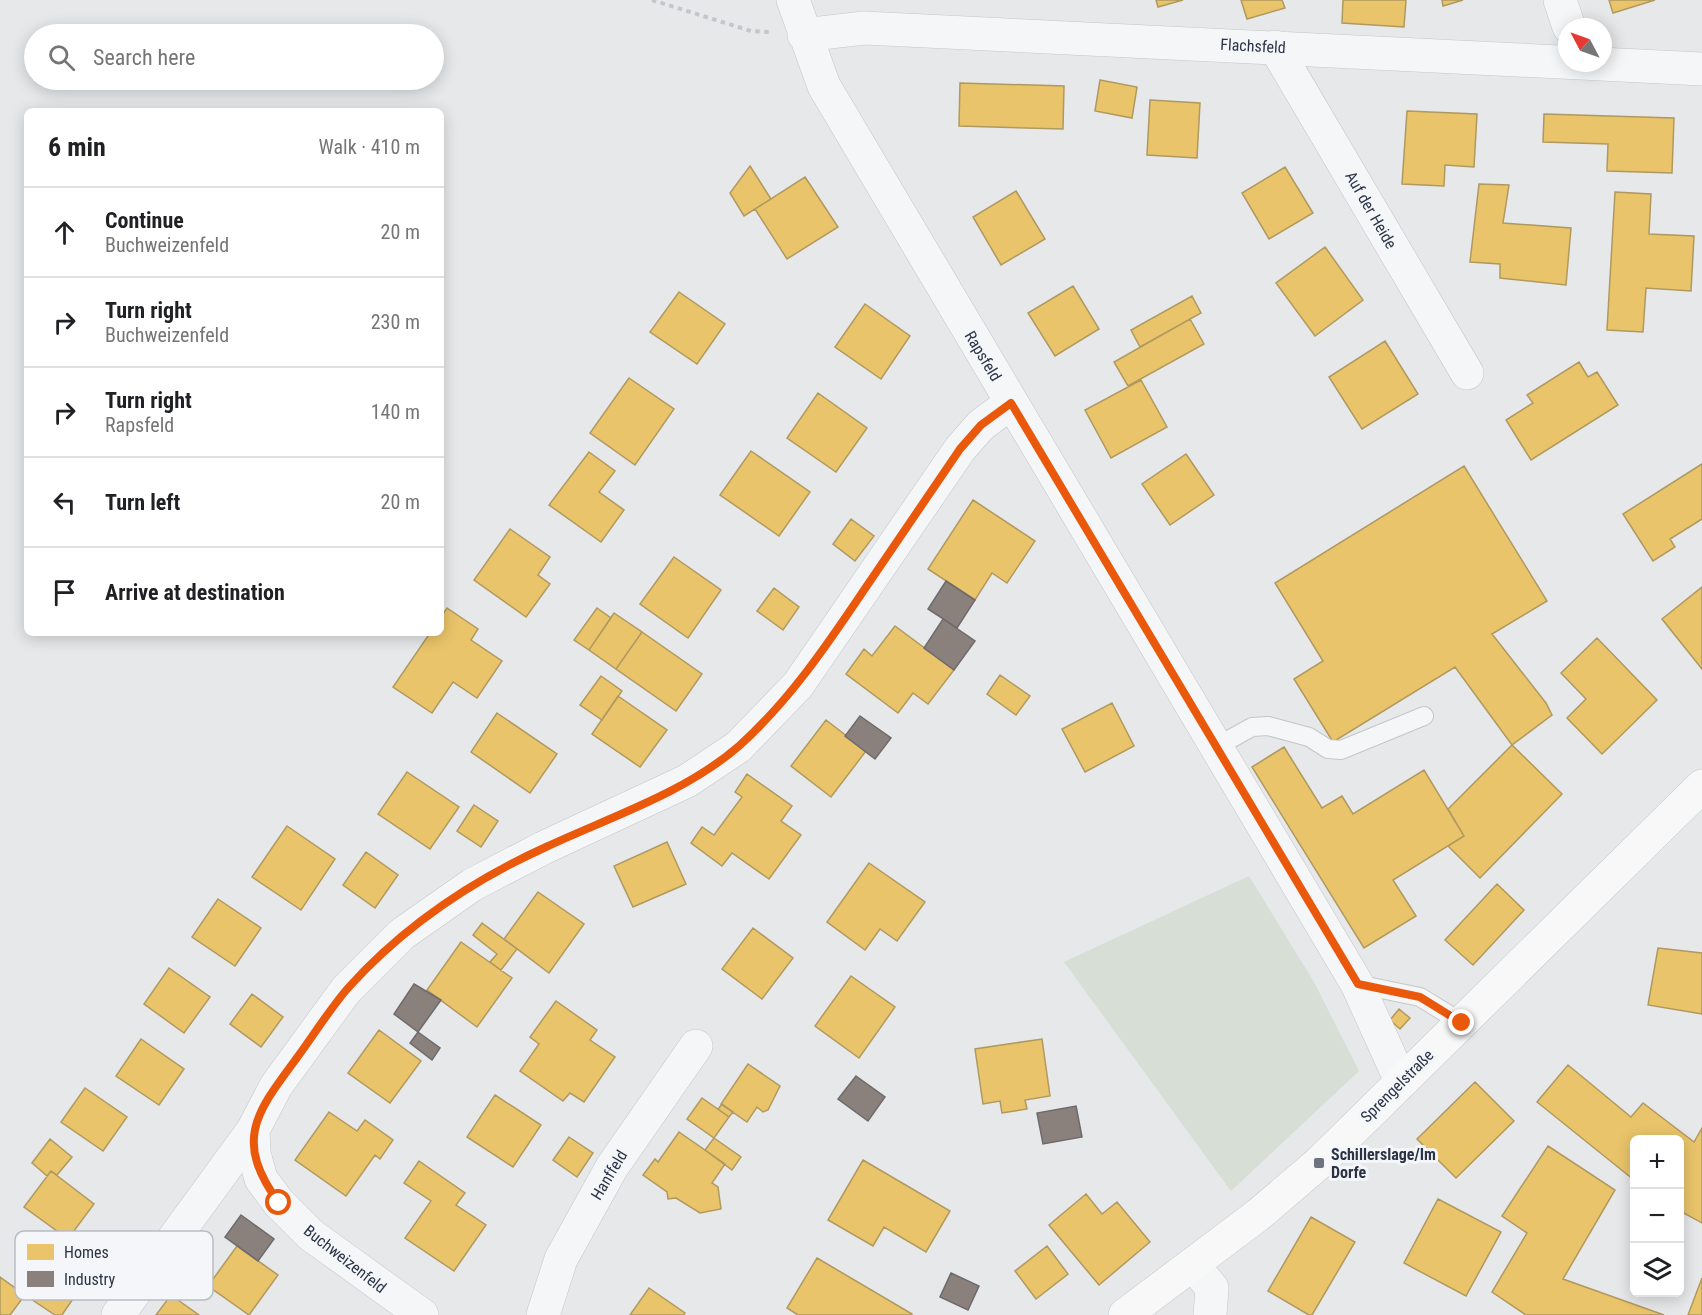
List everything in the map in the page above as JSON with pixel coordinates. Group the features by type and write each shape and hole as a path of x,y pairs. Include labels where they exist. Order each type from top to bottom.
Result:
{"main road":[{"name":"Sprengelstraße","path":"1125,1315 1194,1266 1319,1163 1702,786"}],"street":[{"name":"Rapsfeld","path":"793,0 824,86 1358,984 1401,1081"},
{"path":"1560,0 1566,18"},
{"name":"Flachsfeld","path":"804,35 864,28 1558,63"},
{"name":"Auf der Heide","path":"1275,47 1467,374"},
{"name":"Flachsfeld","path":"1612,65 1702,69"},
{"path":"179,1231 253,1130 276,1086 346,990 402,934 472,885 543,848 687,781 738,747 798,685 960,449 981,425 1011,403"},
{"name":"Hanffeld","path":"543,1315 561,1259 612,1167 696,1046"},
{"name":"Buchweizenfeld","path":"253,1130 254,1153 261,1179 279,1203 328,1248 422,1315"},
{"path":"1194,1266 1212,1288 1210,1315"},
{"path":"118,1315 129,1300"}],"lane":[{"path":"1216,747 1252,727 1268,726 1309,737 1328,749 1341,750 1424,716"},
{"path":"1358,984 1420,997 1462,1023"}],"path":[{"path":"652,0 751,31 804,35"}],"shaded area":[{"path":"1249,876 1314,982 1359,1071 1231,1191 1064,962"}],"building: Homes":[{"path":"1156,0 1183,0 1158,7"},
{"path":"1241,0 1282,0 1285,8 1247,19"},
{"path":"1343,0 1406,0 1404,27 1342,23"},
{"path":"1442,0 1463,0 1443,6"},
{"path":"1609,0 1655,0 1613,13"},
{"path":"1100,80 1137,87 1132,118 1095,111"},
{"path":"960,83 1064,86 1063,129 959,126"},
{"path":"1150,100 1200,103 1197,158 1147,155"},
{"path":"1407,111 1477,114 1474,167 1445,165 1444,186 1402,184"},
{"path":"1544,114 1674,118 1672,173 1607,171 1608,144 1543,142"},
{"path":"750,166 771,199 744,216 730,193"},
{"path":"1285,167 1313,213 1269,239 1242,193"},
{"path":"805,177 838,227 787,259 755,209"},
{"path":"1479,184 1509,185 1503,223 1571,228 1566,285 1500,278 1500,264 1470,262"},
{"path":"1016,191 1045,239 1001,265 973,217"},
{"path":"1615,192 1651,194 1649,234 1694,236 1691,291 1646,288 1643,332 1607,330"},
{"path":"1325,247 1363,300 1315,336 1276,283"},
{"path":"1073,286 1099,329 1055,356 1028,313"},
{"path":"679,292 725,324 697,364 650,332"},
{"path":"1192,296 1201,313 1140,347 1131,330"},
{"path":"865,304 910,336 881,379 835,347"},
{"path":"1190,319 1204,344 1128,386 1114,362"},
{"path":"1385,341 1418,394 1362,429 1329,377"},
{"path":"1579,362 1588,377 1597,372 1618,405 1531,460 1506,420 1533,403 1527,395"},
{"path":"629,378 674,409 635,465 590,433"},
{"path":"1141,380 1167,427 1111,458 1085,410"},
{"path":"818,393 867,428 836,472 787,438"},
{"path":"751,451 810,492 779,536 720,495"},
{"path":"589,452 615,471 599,492 624,510 601,542 549,505"},
{"path":"1186,454 1214,495 1170,525 1142,484"},
{"path":"1702,464 1702,519 1670,539 1675,547 1653,561 1623,514"},
{"path":"1464,466 1547,601 1492,634 1546,703 1552,715 1512,745 1455,667 1333,742 1294,679 1323,661 1275,583"},
{"path":"973,500 1035,541 1007,583 992,573 975,600 928,569"},
{"path":"851,519 874,536 855,561 833,544"},
{"path":"510,529 550,557 538,575 550,584 526,617 474,580"},
{"path":"674,557 721,590 688,638 640,604"},
{"path":"1702,587 1702,669 1662,619"},
{"path":"774,588 799,607 783,630 757,611"},
{"path":"447,608 478,629 471,640 502,661 477,698 453,682 432,713 393,687 428,636 444,636 444,612"},
{"path":"597,608 611,618 589,650 574,640"},
{"path":"614,613 642,632 616,669 589,650"},
{"path":"895,626 954,670 928,704 913,693 898,713 846,674 864,649 872,656"},
{"path":"642,632 702,674 676,711 616,669"},
{"path":"1597,638 1657,700 1602,754 1567,718 1586,699 1561,673"},
{"path":"1000,675 1030,696 1016,715 987,694"},
{"path":"601,676 622,691 602,720 580,705"},
{"path":"618,696 667,730 640,767 592,734"},
{"path":"1112,703 1134,746 1085,772 1062,729"},
{"path":"497,713 557,754 530,793 471,752"},
{"path":"826,720 866,751 831,797 791,766"},
{"path":"1512,745 1562,794 1480,878 1448,846 1464,836 1448,809"},
{"path":"1284,747 1322,808 1342,796 1353,814 1424,770 1464,836 1393,880 1416,916 1364,948 1252,767"},
{"path":"407,772 459,807 430,849 378,814"},
{"path":"747,774 792,806 781,821 801,835 769,879 732,853 722,866 691,843 702,827 714,835 742,797 735,792"},
{"path":"474,805 498,821 481,847 457,831"},
{"path":"287,826 335,859 301,910 252,877"},
{"path":"667,842 686,884 633,907 614,866"},
{"path":"366,852 398,875 375,908 343,885"},
{"path":"869,863 925,902 897,941 880,929 865,950 827,922"},
{"path":"1497,884 1524,910 1473,965 1445,940"},
{"path":"538,892 584,924 549,973 504,939"},
{"path":"218,899 261,928 235,966 192,937"},
{"path":"482,923 517,949 501,970 490,962 497,954 473,935"},
{"path":"753,928 793,958 762,999 722,969"},
{"path":"461,942 512,978 477,1027 427,990"},
{"path":"1658,948 1702,953 1702,1014 1648,1005"},
{"path":"169,968 210,997 184,1033 144,1004"},
{"path":"851,976 895,1007 859,1058 815,1026"},
{"path":"252,994 283,1017 261,1047 230,1024"},
{"path":"556,1001 597,1030 590,1040 615,1057 584,1102 570,1093 563,1101 520,1071 539,1044 530,1037"},
{"path":"1399,1009 1410,1018 1400,1029 1390,1020"},
{"path":"379,1030 421,1061 390,1103 348,1073"},
{"path":"141,1039 184,1069 159,1105 116,1076"},
{"path":"1042,1039 1050,1096 1025,1100 1027,1109 1002,1113 1000,1101 983,1104 975,1049"},
{"path":"748,1064 780,1086 768,1110 763,1112 757,1107 747,1122 721,1104"},
{"path":"1568,1065 1631,1117 1643,1103 1694,1142 1702,1128 1702,1223 1684,1213 1684,1135 1630,1135 1630,1177 1537,1102"},
{"path":"1475,1082 1514,1121 1456,1178 1417,1139"},
{"path":"85,1088 127,1117 103,1151 61,1122"},
{"path":"495,1095 541,1125 513,1167 467,1137"},
{"path":"702,1098 729,1117 714,1138 687,1119"},
{"path":"722,1104 733,1112 729,1117 718,1109"},
{"path":"329,1112 357,1131 365,1120 393,1140 380,1159 375,1155 346,1196 295,1160"},
{"path":"679,1132 725,1164 712,1183 718,1187 721,1209 700,1213 676,1198 668,1199 667,1192 643,1175 655,1159 658,1162"},
{"path":"569,1137 593,1153 577,1177 553,1160"},
{"path":"714,1138 741,1157 732,1170 705,1150"},
{"path":"50,1139 72,1157 57,1175 51,1171 47,1176 32,1163"},
{"path":"1548,1146 1615,1190 1563,1279 1664,1315 1526,1315 1492,1292 1527,1233 1502,1216"},
{"path":"863,1160 950,1211 926,1252 884,1227 873,1246 828,1220"},
{"path":"419,1161 465,1193 456,1205 486,1225 454,1271 405,1238 431,1201 404,1183"},
{"path":"51,1171 94,1204 74,1231 57,1231 24,1207"},
{"path":"1086,1194 1102,1214 1117,1202 1150,1242 1099,1285 1049,1225"},
{"path":"1438,1199 1501,1232 1466,1296 1404,1263"},
{"path":"1311,1217 1355,1242 1312,1315 1309,1315 1268,1291"},
{"path":"237,1246 278,1275 249,1315 213,1290 213,1279"},
{"path":"1047,1246 1068,1274 1036,1299 1015,1271"},
{"path":"817,1258 912,1314 798,1315 787,1308"},
{"path":"0,1277 15,1288 15,1300 21,1300 10,1315 0,1315"},
{"path":"1702,1278 1702,1315 1688,1315"},
{"path":"649,1288 685,1313 684,1315 630,1315"},
{"path":"32,1300 72,1300 62,1315 55,1315"},
{"path":"167,1300 178,1300 199,1315 156,1315"}],"building: Industry":[{"path":"946,581 975,600 957,628 928,609"},
{"path":"943,619 975,641 954,670 924,648"},
{"path":"860,716 891,738 875,759 845,736"},
{"path":"414,984 441,1000 418,1032 394,1014"},
{"path":"418,1032 440,1048 432,1060 410,1043"},
{"path":"856,1076 885,1097 868,1121 838,1099"},
{"path":"1076,1106 1082,1137 1043,1144 1037,1113"},
{"path":"241,1215 274,1239 258,1261 225,1237"},
{"path":"951,1273 979,1286 968,1310 940,1297"}],"place":[{"name":"Schillerslage/Im Dorfe","path":"1319,1163"}],"route":[{"path":"279,1203 261,1179 254,1153 253,1130 276,1086 346,990 402,934 472,885 543,848 687,781 738,747 798,685 960,449 981,425 1011,403 1358,984 1420,997 1462,1023"}]}
